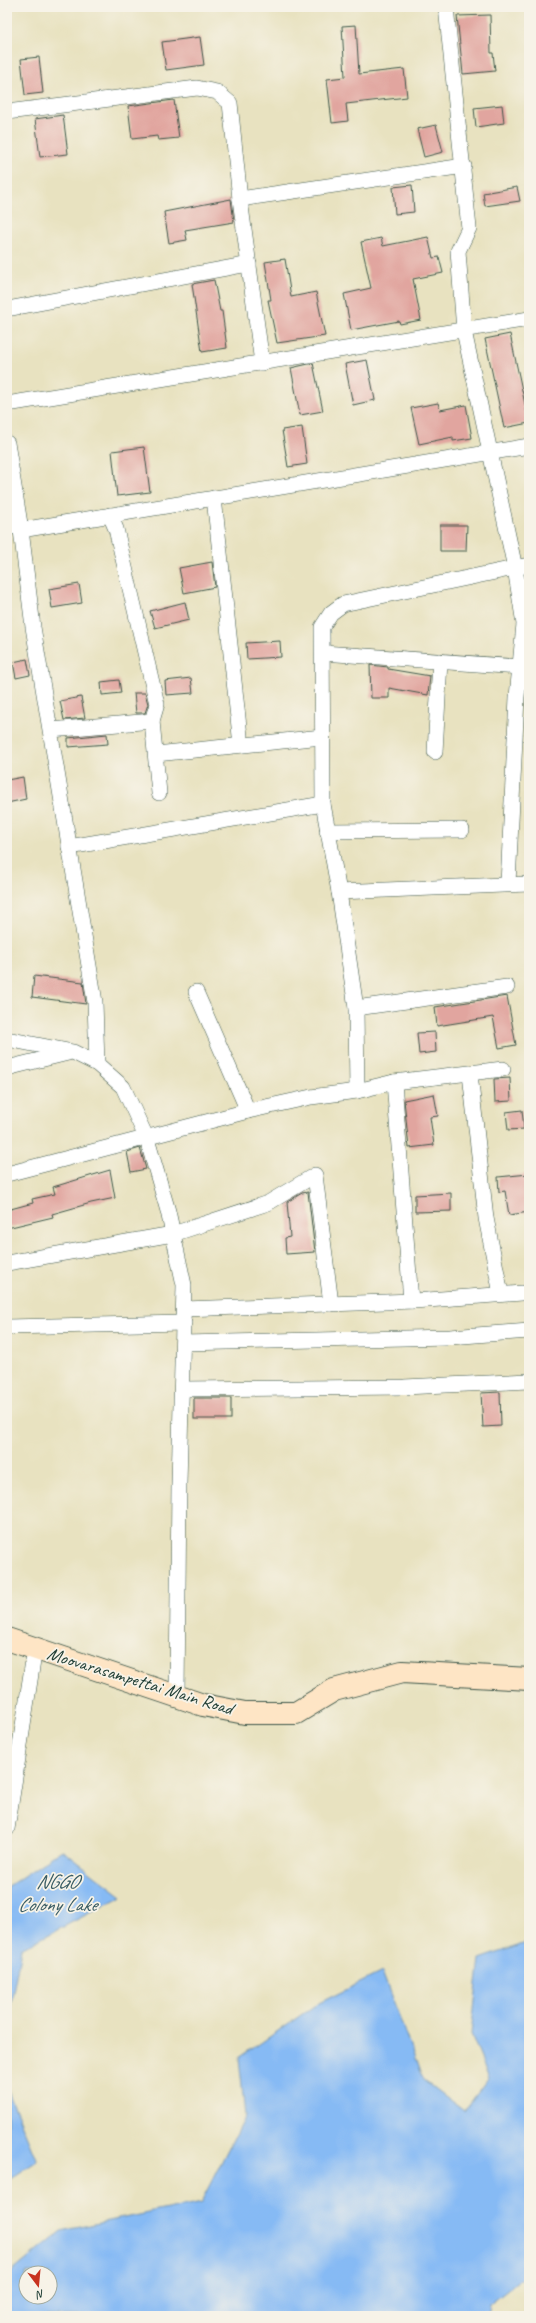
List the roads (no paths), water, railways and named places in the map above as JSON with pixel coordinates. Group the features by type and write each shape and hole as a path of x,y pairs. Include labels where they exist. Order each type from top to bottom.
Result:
{"street":[{"path":"446,7 464,166 469,228 458,251 464,331 491,453 522,566 524,624 523,677 508,884"},
{"path":"7,112 197,88 217,92 230,103 240,199 262,363"},
{"path":"240,199 464,166"},
{"path":"7,309 249,264"},
{"path":"7,404 464,331 529,319"},
{"path":"7,442 16,527 51,730 95,1002 97,1064"},
{"path":"16,527 110,515 529,446"},
{"path":"214,498 241,745"},
{"path":"110,515 116,529 158,704 152,721 159,793"},
{"path":"357,1091 356,1008 339,892 323,804 322,626 331,613 343,604 522,566"},
{"path":"323,653 440,661 523,677"},
{"path":"436,752 440,661"},
{"path":"51,730 152,721"},
{"path":"156,754 322,737"},
{"path":"69,847 323,804"},
{"path":"327,831 462,830"},
{"path":"339,892 529,884"},
{"path":"356,1008 507,987"},
{"path":"196,992 248,1110"},
{"path":"7,1039 73,1052 97,1064 123,1087 147,1138 173,1234 184,1285 179,1484 177,1696"},
{"path":"7,1068 73,1052"},
{"path":"7,1174 248,1110 311,1096 357,1091 394,1082 503,1069"},
{"path":"470,1074 486,1218 501,1294"},
{"path":"394,1082 411,1301"},
{"path":"7,1262 173,1234 268,1203 315,1175 331,1304"},
{"path":"7,1327 184,1316 331,1304 411,1301 522,1293"},
{"path":"183,1343 450,1337 529,1331"},
{"path":"182,1388 404,1387 529,1381"},
{"name":"Moovarasampettai Main Road","path":"7,1639 204,1705 245,1713 296,1713 334,1690 402,1672 529,1679"},
{"path":"7,1826 35,1648"}],"water":[{"name":"NGGO Colony Lake","path":"62,1850 122,1896 21,1949 7,2025 7,1887"},
{"path":"529,1942 529,2272 489,2304 487,2316 7,2316 7,2276 18,2267 18,2305 58,2305 58,2265 20,2265 61,2231 201,2202 245,2116 239,2058 317,2004 382,1972 423,2080 464,2111 489,2078 471,2034 480,1959"},
{"path":"7,2089 37,2161 7,2181"}]}
